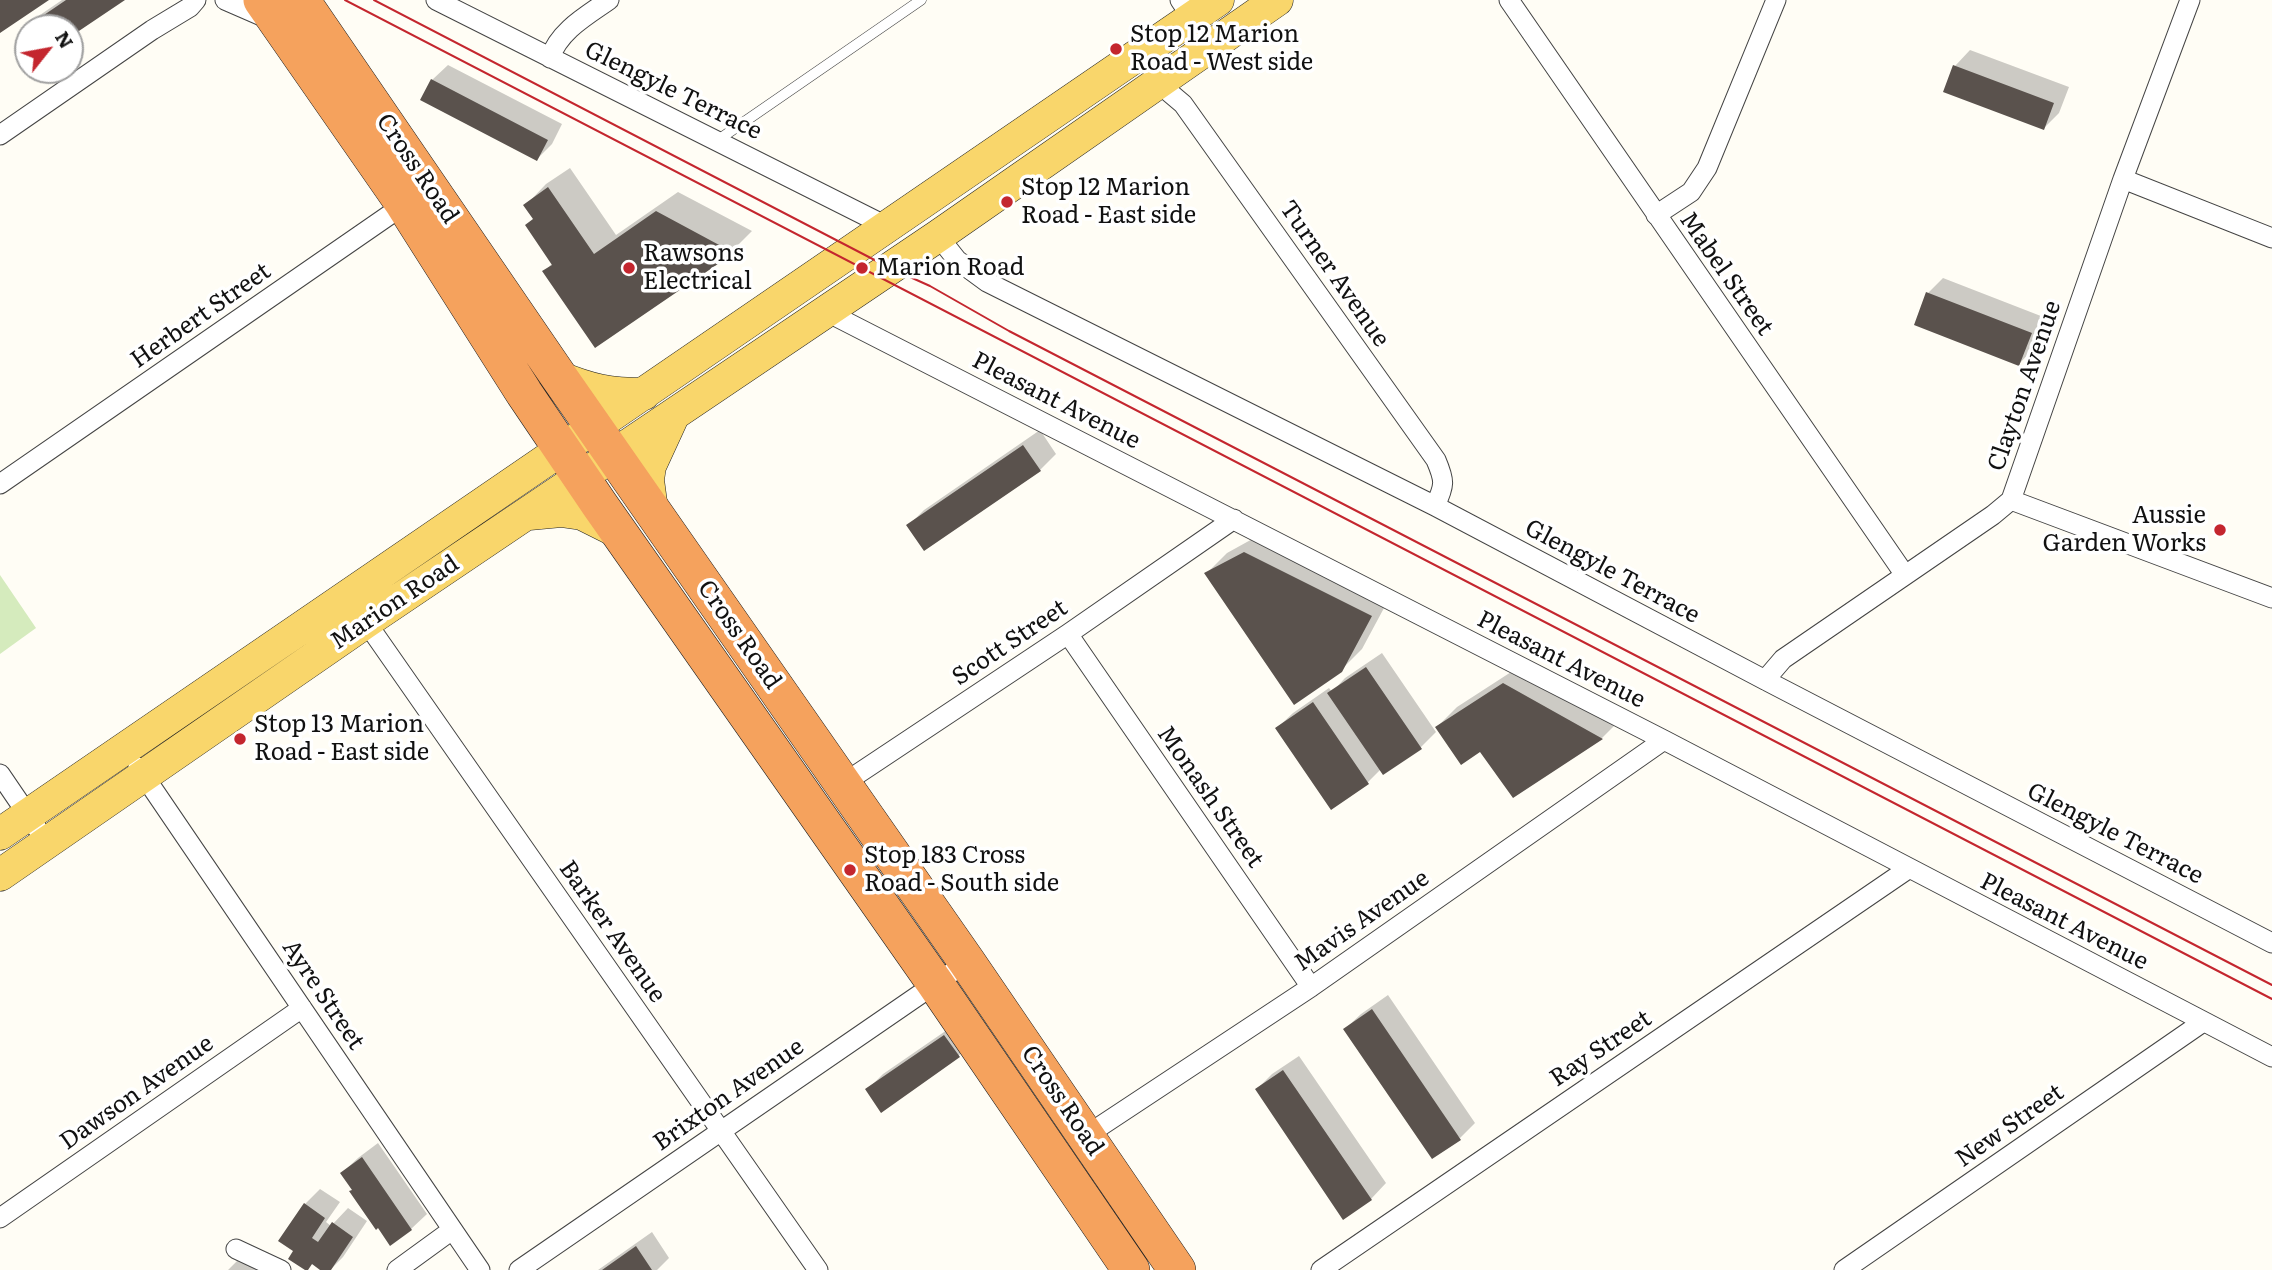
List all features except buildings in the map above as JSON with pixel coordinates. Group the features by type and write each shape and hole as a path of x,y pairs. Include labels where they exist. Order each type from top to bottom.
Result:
{"highway":[{"name":"Cross Road","path":"282,8 417,196 559,377 844,783 1177,1270"},
{"name":"Cross Road","path":"417,196 524,393 618,532 935,983 1131,1270"}],"main road":[{"name":"Marion Road","path":"604,441 644,394 888,227 1186,9 1218,0"},
{"name":"Marion Road","path":"0,875 366,622 529,514 572,463 604,441 673,415 938,236 1277,0"},
{"path":"559,377 601,392 644,394"},
{"path":"520,478 534,441 524,393"},
{"path":"652,510 648,480 650,466 673,415"},
{"name":"Marion Road","path":"0,834 520,478 572,463"},
{"path":"529,514 561,510 582,514 618,532"}],"street":[{"path":"0,135 152,30 190,7 196,0"},
{"path":"225,0 282,8"},
{"name":"Glengyle Terrace","path":"436,0 888,227"},
{"path":"550,58 555,44 568,30 609,0"},
{"name":"Mabel Street","path":"1509,0 1905,575"},
{"path":"1656,215 1690,192 1707,168 1776,0"},
{"name":"Clayton Avenue","path":"1765,680 1783,659 2011,500 2123,179 2190,0"},
{"path":"1186,9 1210,45"},
{"name":"Turner Avenue","path":"1157,82 1184,104 1436,460 1444,487 1435,506"},
{"path":"2123,179 2272,238"},
{"name":"Herbert Street","path":"0,484 417,196"},
{"name":"Glengyle Terrace","path":"938,236 957,260 988,282 1435,506 2272,943"},
{"name":"Pleasant Avenue","path":"825,311 1664,740 2272,1057"},
{"path":"2011,500 2272,598"},
{"name":"Scott Street","path":"811,806 1068,635 1234,519"},
{"name":"Barker Avenue","path":"366,622 818,1270"},
{"name":"Monash Street","path":"1068,635 1311,986"},
{"name":"Mavis Avenue","path":"1054,1157 1311,986 1664,740"},
{"name":"Ayre Street","path":"126,748 480,1270"},
{"path":"0,774 47,843"},
{"name":"Ray Street","path":"1321,1270 1908,869"},
{"name":"Brixton Avenue","path":"519,1270 967,962"},
{"name":"Dawson Avenue","path":"0,1218 302,1008"},
{"name":"New Street","path":"1844,1270 2203,1021"},
{"path":"397,1270 452,1230"},
{"path":"236,1249 281,1270"}],"lane":[{"path":"718,140 921,0"}],"green space":[{"path":"0,575 36,628 0,654"}],"tram line":[{"path":"345,0 2272,999"},
{"path":"374,0 890,268 930,286 1009,331 2272,985"}],"place":[{"name":"Stop 12 Marion Road - West side","path":"1116,49"},
{"name":"Stop 12 Marion Road - East side","path":"1007,202"},
{"name":"Rawsons Electrical","path":"629,268"},
{"name":"Marion Road","path":"862,268"},
{"name":"Aussie Garden Works","path":"2220,530"},
{"name":"Stop 13 Marion Road - East side","path":"240,739"},
{"name":"Stop 183 Cross Road - South side","path":"850,870"}]}
